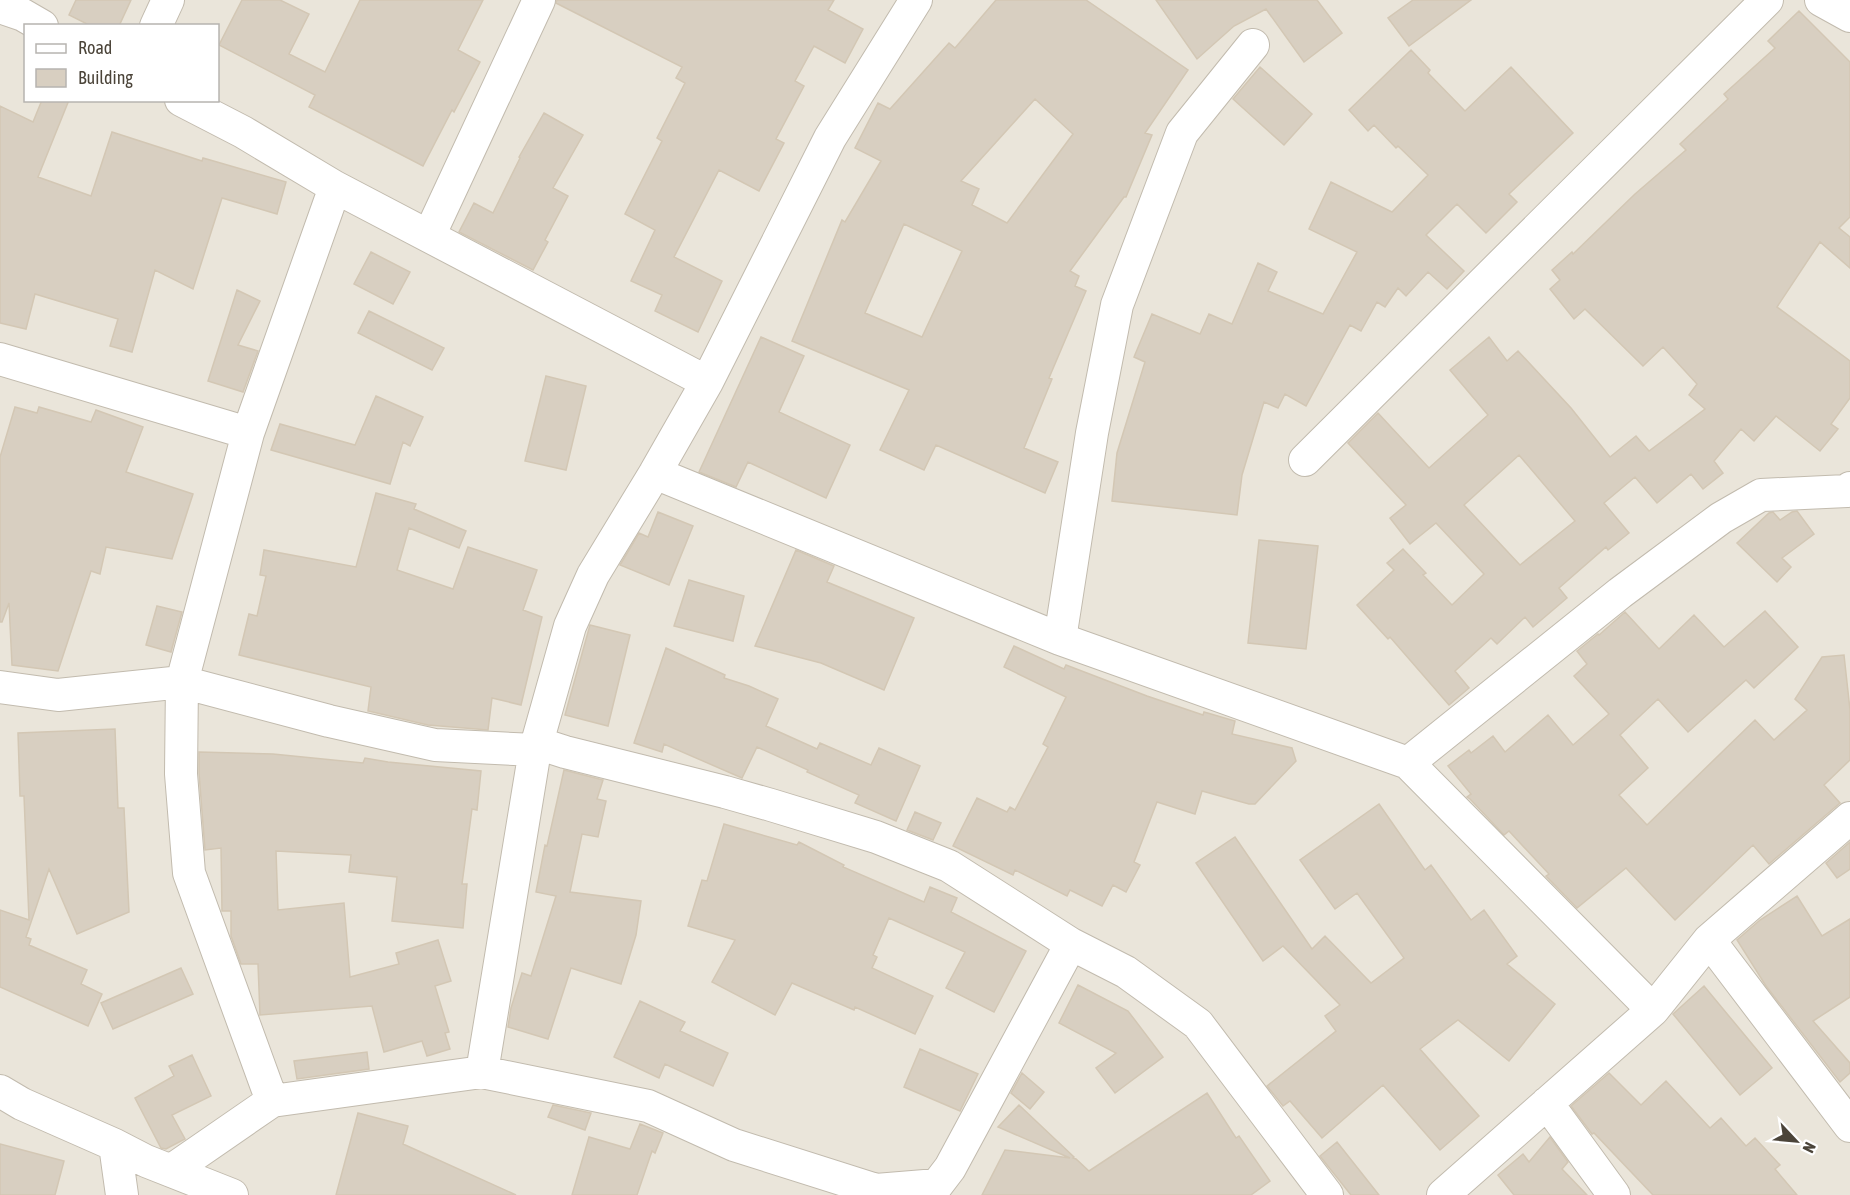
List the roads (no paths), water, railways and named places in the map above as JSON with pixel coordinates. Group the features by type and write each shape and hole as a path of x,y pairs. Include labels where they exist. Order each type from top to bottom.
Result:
{"street":[{"path":"157,24 168,0"},
{"path":"429,236 538,0"},
{"path":"482,1072 536,746 570,626 593,575 707,382 830,138 916,0"},
{"path":"1305,460 1767,0"},
{"path":"1821,0 1850,16"},
{"path":"0,8 23,15 39,24"},
{"path":"1060,639 1092,433 1117,305 1182,133 1253,45"},
{"path":"185,102 243,132 334,187 707,382"},
{"path":"272,1101 189,873 181,774 182,682 248,433 334,187"},
{"path":"0,359 248,433"},
{"path":"655,473 1060,639 1408,763 1653,1010"},
{"path":"1408,763 1620,593 1721,518 1761,495 1849,495"},
{"path":"0,687 58,695 182,682 329,721 435,745 536,746 565,752 725,792 876,837 949,866 1071,944 1125,972 1198,1024 1327,1195"},
{"path":"1443,1195 1653,1010 1709,940 1850,818"},
{"path":"1709,940 1850,1126"},
{"path":"172,1170 272,1101 482,1072 648,1106 734,1145 876,1190 937,1185 950,1168 1071,944"},
{"path":"0,1090 21,1104 146,1161 232,1195"},
{"path":"1547,1103 1614,1195"},
{"path":"115,1145 122,1195"}]}
